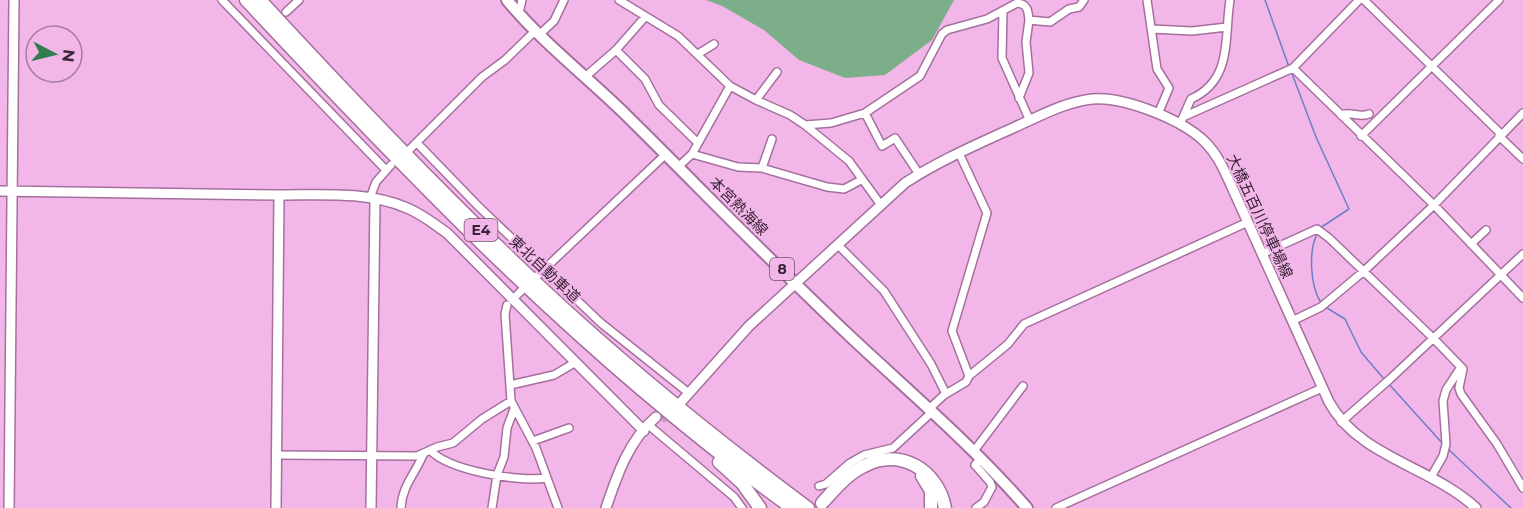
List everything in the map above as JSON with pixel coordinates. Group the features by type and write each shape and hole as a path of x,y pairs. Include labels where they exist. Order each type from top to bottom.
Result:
{"highway":[{"name":"東北自動車道","path":"246,0 339,99 540,302 701,439 792,508"},
{"name":"東北自動車道","path":"260,0 367,115 548,295 719,441 808,508"},
{"path":"629,379 675,425 742,483 760,508"},
{"path":"719,441 824,506"},
{"path":"824,506 839,484 856,470 874,461 891,459 912,462 925,470 938,486 945,508"},
{"path":"824,506 859,476 874,468 896,465 914,471 925,480 931,491 931,508"}],"main road":[{"name":"本宮熱海線","path":"507,0 679,166 795,284 931,410 1027,508"}],"street":[{"path":"9,508 5,473 13,191 14,0"},
{"path":"286,12 299,0"},
{"path":"519,13 522,0"},
{"path":"410,149 482,77 554,21 564,0"},
{"path":"619,0 678,36 730,86 790,115 805,125 846,158 881,205"},
{"path":"1029,20 1053,21 1069,9 1078,7 1084,0"},
{"path":"1147,0 1157,69 1169,88 1158,114"},
{"path":"1181,121 1191,99 1203,94 1210,87 1223,66 1230,0"},
{"path":"1181,121 1293,68 1359,0"},
{"path":"1364,0 1523,159"},
{"path":"1361,136 1499,0"},
{"path":"226,2 388,167 376,182 373,199 371,508"},
{"path":"805,125 831,123 865,113 920,76 942,34 947,30 959,25 978,22 1014,4 1023,4 1028,9 1029,20 1026,42 1029,73 1019,98"},
{"path":"1003,11 1002,58 1030,121"},
{"path":"585,77 616,50 645,17"},
{"path":"1152,29 1192,31 1227,27"},
{"path":"698,54 714,44"},
{"path":"616,50 645,79 659,105 698,143"},
{"path":"1293,68 1434,205 1523,298"},
{"path":"756,100 777,72"},
{"path":"679,166 692,154 730,86"},
{"name":"大橋五百川停車場線","path":"723,354 709,373 679,400 685,390 749,326 905,183 959,153 1065,106 1091,99 1112,100 1181,121 1213,150 1248,222 1322,388 1341,422 1367,443 1431,477 1476,508"},
{"path":"1341,115 1346,112 1363,116 1369,114"},
{"path":"865,113 882,146 895,138 919,174"},
{"path":"1292,321 1321,307 1364,271 1434,205 1523,113"},
{"path":"762,168 772,139"},
{"path":"417,142 479,207 601,323 685,390"},
{"path":"959,153 987,213 952,331 969,376"},
{"path":"537,276 666,154"},
{"path":"692,154 738,166 762,168 827,187 844,189 861,180"},
{"path":"0,191 341,195 373,199 406,208 447,233 576,362 648,429 735,497 742,508"},
{"path":"276,508 279,195"},
{"path":"819,486 826,484 850,463 864,455 893,448 946,394 966,382 969,376 1008,344 1024,324 1248,222"},
{"path":"1262,254 1317,229 1321,231 1461,367 1463,371 1459,388 1461,394 1497,444 1523,488"},
{"path":"1471,244 1486,230"},
{"path":"838,245 884,291 931,364 946,394"},
{"path":"1341,422 1434,339 1523,254"},
{"path":"507,305 505,314 514,409 533,441 558,508"},
{"path":"510,385 554,375 576,362"},
{"path":"1431,477 1443,456 1446,444 1443,401 1446,390 1461,367"},
{"path":"976,508 992,490 990,482 975,465 977,455 1023,386"},
{"path":"1056,508 1322,388"},
{"path":"401,508 402,497 411,474 423,455 430,450 453,443 482,419 512,401"},
{"path":"492,508 497,475 504,457 507,428 514,409"},
{"path":"606,508 623,462 632,446 658,419"},
{"path":"533,441 569,428"},
{"path":"430,450 460,468 537,480 547,478"},
{"path":"276,455 423,455"}],"green space":[{"path":"706,0 954,0 932,40 885,75 845,78 799,60 764,30 722,6"}],"waterway":[{"path":"1265,0 1289,67"},
{"path":"1291,71 1316,137 1349,209 1320,228"},
{"path":"1318,232 1313,248 1312,268 1314,287 1321,303"},
{"path":"1327,308 1345,319 1361,352 1384,379"},
{"path":"1388,383 1443,444"},
{"path":"1448,449 1511,508"}],"tunnel":[{"path":"661,420 673,409"}]}
